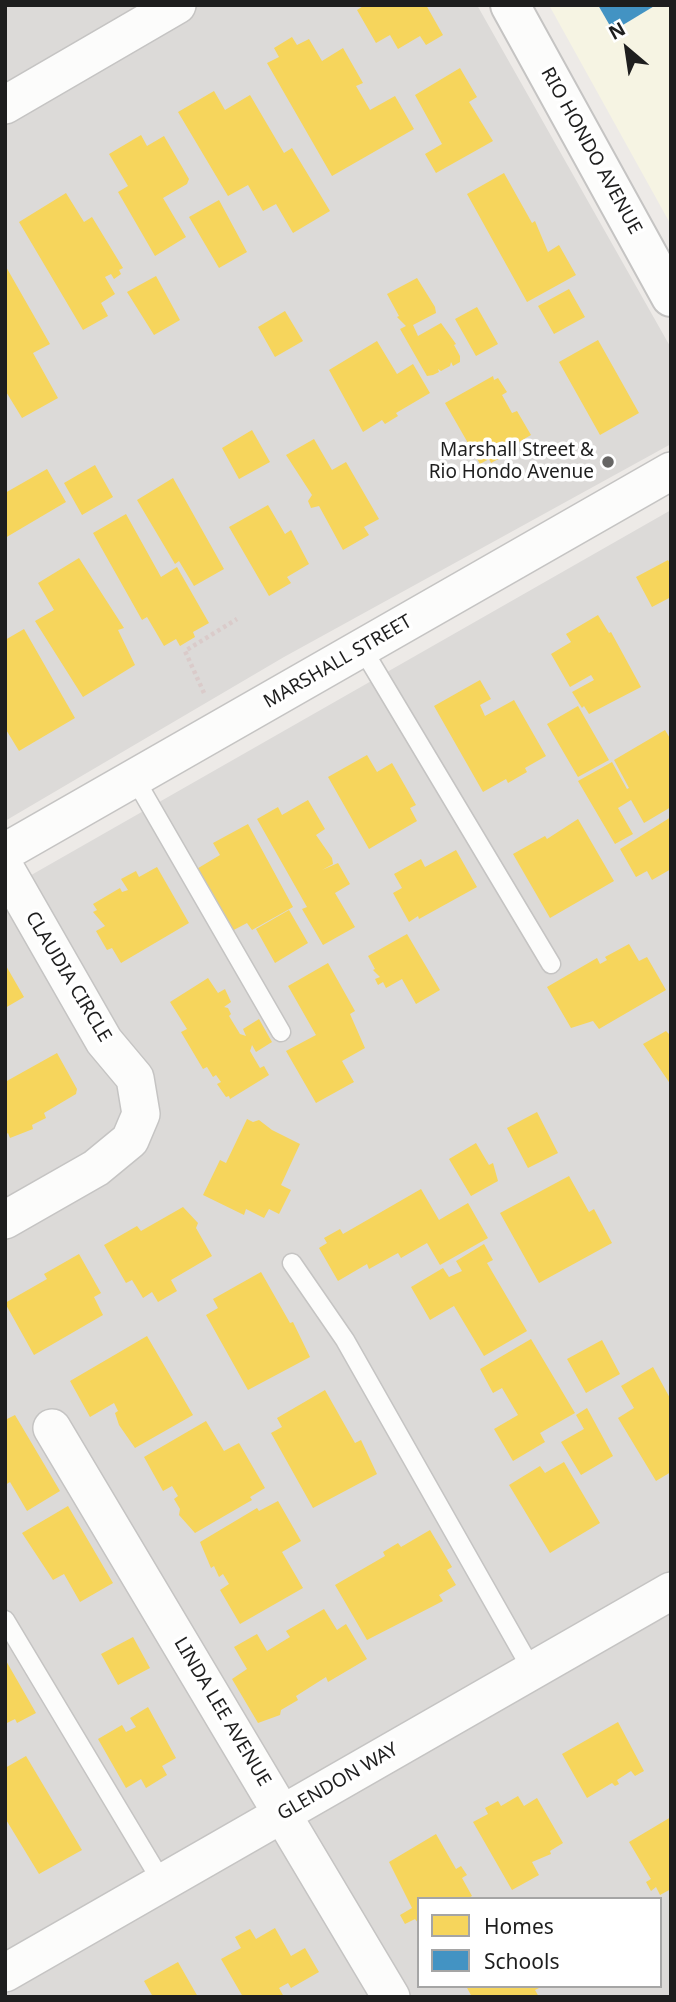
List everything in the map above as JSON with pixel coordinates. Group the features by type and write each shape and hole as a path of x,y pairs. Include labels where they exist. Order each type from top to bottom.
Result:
{"street":[{"path":"5,106 177,5"},
{"name":"RIO HONDO AVENUE","path":"510,5 667,282"},
{"name":"MARSHALL STREET","path":"5,852 671,471"},
{"name":"CLAUDIA CIRCLE","path":"5,868 104,1041 135,1078 141,1114 130,1140 96,1168 5,1220"},
{"name":"LINDA LEE AVENUE","path":"52,1428 391,1997"},
{"name":"GLENDON WAY","path":"5,1973 671,1591"}],"lane":[{"path":"362,648 551,964"},
{"path":"135,779 281,1032"},
{"path":"292,1263 345,1340 532,1670"},
{"path":"5,1620 162,1882"}],"path":[{"path":"204,693 185,651 237,619"}],"shaded area":[{"path":"5,5 477,5 671,348 671,444 284,657 5,821"},
{"path":"549,5 671,5 671,225"},
{"path":"671,510 671,1997 5,1997 5,890"}],"building: Homes":[{"path":"365,5 426,5 443,35 426,45 420,36 398,49 390,35 376,43 357,10"},
{"path":"292,37 297,45 309,39 322,61 343,48 363,83 356,86 370,110 395,96 414,129 332,176 267,63 279,57 274,48"},
{"path":"460,68 477,97 469,102 493,141 436,173 425,154 442,144 415,95"},
{"path":"214,91 225,110 250,95 284,153 292,148 330,211 293,233 276,204 263,211 248,185 228,196 178,112"},
{"path":"141,135 147,146 164,136 189,179 187,184 163,198 186,237 155,256 118,192 128,186 109,154"},
{"path":"504,173 532,223 535,221 548,252 559,245 576,275 527,302 467,194"},
{"path":"66,193 84,222 92,217 123,268 119,270 121,274 114,279 111,274 105,277 115,294 101,303 108,316 83,330 19,222"},
{"path":"219,200 247,252 219,268 189,217"},
{"path":"5,265 50,344 33,353 58,398 22,418 5,390"},
{"path":"156,276 180,320 154,335 127,292"},
{"path":"417,278 436,313 413,325 418,336 441,323 456,344 454,345 460,356 460,362 453,366 451,362 450,366 427,376 400,329 406,326 397,317 399,316 387,294"},
{"path":"569,289 585,317 554,334 538,306"},
{"path":"477,307 498,344 476,356 455,319"},
{"path":"285,311 303,341 275,357 258,327"},
{"path":"598,340 639,413 600,435 559,362"},
{"path":"377,341 397,374 413,364 430,393 396,413 398,416 385,424 382,420 363,432 329,370"},
{"path":"493,376 494,380 498,378 507,392 502,395 512,413 517,411 531,435 505,450 508,454 491,463 489,459 480,464 445,403"},
{"path":"252,430 270,462 239,479 222,448"},
{"path":"314,439 332,470 346,462 379,519 364,527 369,535 343,550 319,506 311,508 308,501 312,495 286,455"},
{"path":"95,465 113,497 82,515 64,483"},
{"path":"47,469 66,502 5,538 5,493"},
{"path":"173,478 224,569 194,586 179,561 175,564 137,500"},
{"path":"268,505 285,534 291,530 309,564 287,577 291,583 269,596 229,527"},
{"path":"126,514 161,577 177,567 209,623 193,632 195,637 180,646 176,639 164,646 147,617 142,620 93,533"},
{"path":"79,558 124,628 118,630 135,665 83,697 35,621 54,610 38,583"},
{"path":"668,560 671,565 671,597 652,607 636,577"},
{"path":"598,615 609,633 611,632 641,687 589,714 572,692 594,680 591,675 570,687 551,654 571,642 566,634"},
{"path":"24,629 75,718 19,751 5,728 5,640"},
{"path":"480,680 491,699 480,705 485,716 514,700 546,756 525,768 527,772 508,783 506,779 483,792 434,706"},
{"path":"578,706 609,760 578,777 547,724"},
{"path":"665,730 671,740 671,807 644,823 631,800 618,808 633,834 615,844 578,781 612,762 627,789 629,788 614,760"},
{"path":"367,755 377,772 392,763 416,805 410,808 417,821 369,849 328,777"},
{"path":"308,800 325,829 316,835 332,858 333,864 322,870 338,863 350,884 335,893 355,927 323,945 302,909 307,907 257,819 278,807 282,815"},
{"path":"671,817 671,869 652,880 647,871 636,877 620,849"},
{"path":"578,819 614,881 550,918 513,854 545,836 547,839"},
{"path":"248,824 293,907 252,930 247,923 230,932 195,870 220,855 213,843"},
{"path":"456,850 477,887 409,922 393,893 402,888 394,874 421,859 425,867"},
{"path":"157,867 189,923 121,963 112,948 107,950 96,931 105,926 93,912 97,910 93,904 120,888 122,892 128,890 121,879 136,871 139,877"},
{"path":"289,910 308,943 275,963 256,929"},
{"path":"407,934 440,990 416,1004 402,979 386,988 383,982 378,985 375,979 380,977 373,970 375,969 368,956"},
{"path":"629,944 639,961 647,957 666,990 599,1029 593,1021 571,1028 547,987 597,958 600,964 607,960 605,957"},
{"path":"328,963 355,1011 350,1014 365,1048 342,1061 354,1082 316,1103 286,1051 316,1035 288,986"},
{"path":"5,964 24,997 5,1008"},
{"path":"208,978 218,993 225,989 231,1002 224,1007 228,1008 231,1014 229,1016 240,1034 246,1036 243,1029 259,1019 272,1042 256,1052 252,1045 250,1051 260,1068 264,1066 269,1075 230,1099 217,1084 221,1082 216,1075 213,1077 207,1067 203,1069 181,1032 187,1029 170,1002"},
{"path":"666,1031 671,1036 671,1085 643,1044"},
{"path":"57,1053 77,1089 76,1094 44,1113 46,1118 32,1125 33,1129 10,1138 8,1133 5,1135 5,1082"},
{"path":"537,1112 558,1153 528,1168 507,1128"},
{"path":"247,1119 253,1122 259,1120 300,1144 281,1185 291,1190 279,1214 269,1209 264,1218 246,1209 244,1215 203,1195 220,1160 226,1163"},
{"path":"476,1143 489,1165 493,1163 498,1181 471,1196 449,1159"},
{"path":"569,1176 589,1212 594,1209 612,1243 539,1283 500,1213"},
{"path":"421,1189 439,1220 468,1203 488,1238 440,1265 427,1243 401,1258 398,1253 369,1269 367,1264 338,1281 319,1248 327,1243 324,1238 340,1229 343,1234"},
{"path":"183,1207 198,1223 196,1228 212,1256 171,1280 177,1291 158,1302 152,1292 143,1298 132,1280 126,1283 104,1245 137,1226 141,1231"},
{"path":"484,1244 493,1260 487,1263 527,1331 484,1356 454,1306 430,1320 411,1287 443,1268 449,1277 462,1271 456,1261"},
{"path":"79,1254 101,1293 94,1297 103,1315 34,1355 5,1303 47,1279 44,1274"},
{"path":"261,1272 290,1323 293,1322 310,1357 248,1390 206,1315 218,1308 213,1299"},
{"path":"147,1336 193,1415 135,1448 119,1425 115,1413 118,1411 114,1403 90,1417 70,1381"},
{"path":"531,1339 575,1413 540,1433 545,1442 513,1461 494,1429 518,1415 502,1388 493,1393 480,1369"},
{"path":"602,1340 620,1374 586,1393 567,1359"},
{"path":"653,1367 671,1400 671,1472 656,1481 618,1418 634,1408 621,1386"},
{"path":"325,1390 355,1443 361,1440 377,1474 313,1508 271,1433 282,1427 277,1418"},
{"path":"587,1408 613,1456 581,1475 561,1442 584,1429 576,1415"},
{"path":"15,1415 60,1491 27,1511 10,1482 5,1485 5,1420"},
{"path":"206,1421 224,1451 239,1443 265,1488 250,1497 252,1500 195,1533 179,1515 180,1509 174,1499 178,1496 172,1486 163,1491 144,1457"},
{"path":"564,1462 600,1523 550,1553 509,1485 540,1466 545,1473"},
{"path":"278,1501 301,1541 282,1552 303,1588 240,1624 220,1590 229,1584 223,1574 219,1577 214,1566 211,1568 200,1542 257,1508 259,1511"},
{"path":"68,1506 113,1583 80,1602 64,1574 53,1580 22,1533"},
{"path":"430,1530 452,1567 447,1570 456,1585 439,1595 443,1601 367,1640 335,1585 385,1556 383,1552 398,1543 401,1547"},
{"path":"324,1609 337,1630 346,1624 367,1659 328,1682 326,1677 296,1696 298,1700 281,1710 280,1715 258,1723 232,1679 247,1669 234,1647 257,1634 267,1651 290,1637 286,1631"},
{"path":"133,1637 150,1668 118,1685 101,1654"},
{"path":"5,1659 36,1713 17,1723 15,1719 5,1724"},
{"path":"148,1707 176,1758 162,1766 167,1775 146,1788 141,1779 126,1788 98,1739 122,1725 126,1732 136,1727 130,1718"},
{"path":"618,1722 644,1771 635,1776 631,1771 617,1780 619,1784 615,1786 612,1783 587,1798 562,1754"},
{"path":"26,1756 82,1850 39,1874 5,1818 5,1768"},
{"path":"518,1796 524,1806 537,1798 563,1843 550,1851 551,1854 532,1862 539,1875 512,1890 473,1822 488,1814 485,1808 498,1801 501,1806"},
{"path":"671,1817 671,1889 660,1895 656,1887 651,1891 646,1882 651,1879 629,1842"},
{"path":"436,1834 456,1869 461,1866 467,1875 462,1878 472,1896 417,1897 417,1922 415,1919 405,1924 400,1915 412,1908 389,1862"},
{"path":"275,1928 291,1956 305,1948 319,1972 291,1988 288,1983 279,1988 284,1997 243,1997 221,1959 241,1948 235,1937 250,1929 256,1939"},
{"path":"178,1962 198,1997 153,1997 144,1981"},
{"path":"467,1988 539,1988 535,1990 539,1997 472,1997"}],"building: Schools":[{"path":"598,5 656,5 613,31"}],"place":[{"name":"Marshall Street & Rio Hondo Avenue","path":"608,462"}]}
